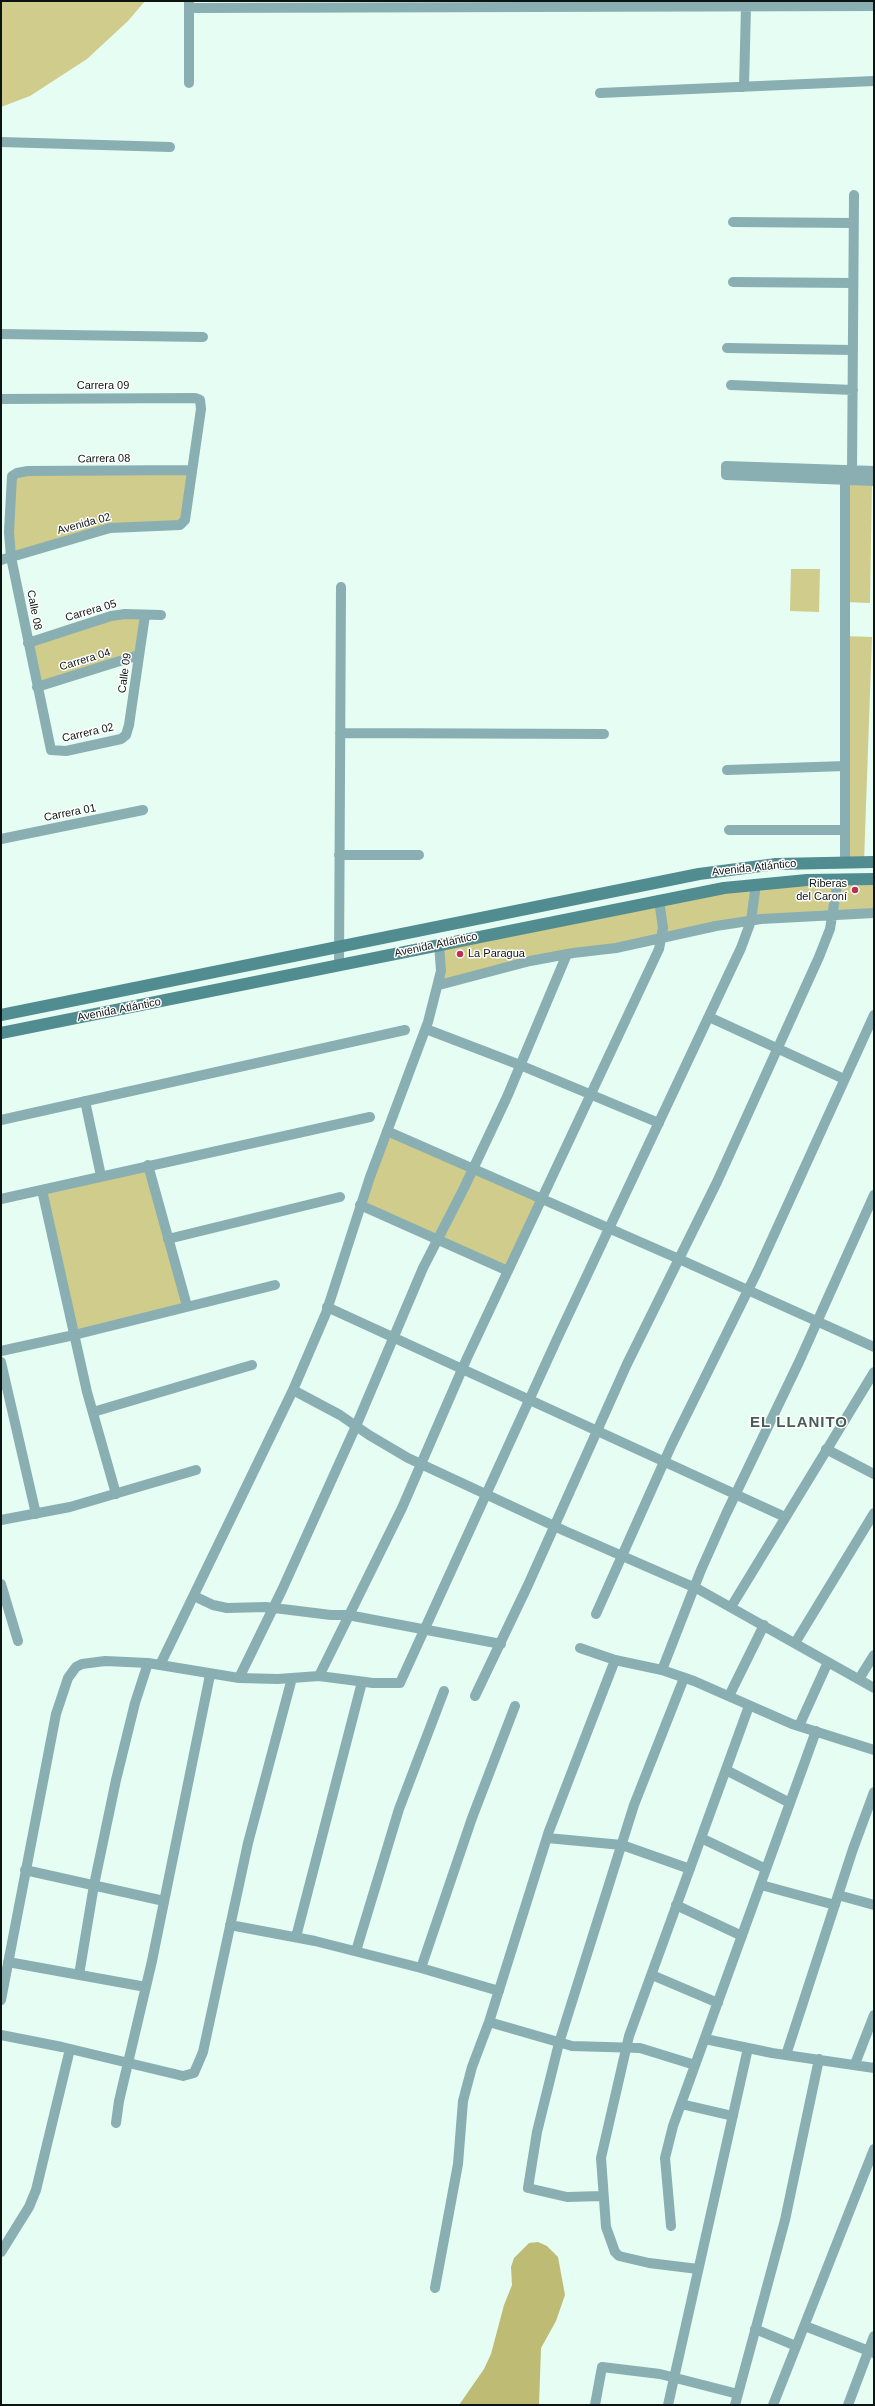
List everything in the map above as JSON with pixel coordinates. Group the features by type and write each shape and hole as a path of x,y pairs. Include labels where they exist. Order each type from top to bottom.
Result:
{"street":[{"path":"189,83 189,5 716,4 746,6 874,6"},
{"path":"744,87 746,6"},
{"path":"600,93 874,81"},
{"path":"1,142 170,147"},
{"path":"845,862 847,474 853,390 854,195"},
{"path":"734,222 853,223"},
{"path":"733,282 853,283"},
{"path":"1,334 203,337"},
{"path":"728,348 853,350"},
{"path":"731,385 853,390"},
{"name":"Carrera 09","path":"1,399 195,398 201,404 192,470"},
{"path":"874,471 847,474 726,475 726,466 847,474 874,481"},
{"name":"Carrera 08","path":"17,473 192,470"},
{"name":"Avenida 02","path":"6,559 110,528 176,527 184,520 192,470"},
{"name":"Calle 08","path":"17,473 11,480 6,559 28,643 49,748 54,752"},
{"path":"339,965 341,587"},
{"name":"Calle 09","path":"126,735 129,726 145,615"},
{"name":"Carrera 05","path":"28,643 111,616 161,615"},
{"name":"Carrera 04","path":"37,687 139,655"},
{"path":"340,733 604,734"},
{"name":"Carrera 02","path":"54,752 66,751 114,740 126,735"},
{"path":"727,770 845,766"},
{"name":"Carrera 01","path":"1,839 143,810"},
{"path":"729,830 845,830"},
{"path":"339,855 419,855"},
{"name":"Avenida Atlántico","path":"1,1015 338,946 722,870 776,864 874,862"},
{"path":"475,1696 501,1644 627,1364 717,1182 822,950 832,914 838,879"},
{"name":"Avenida Atlántico","path":"1,1034 660,900 756,884 838,879 874,880"},
{"path":"1,2000 56,1714 68,1678 82,1664 105,1661 148,1663 160,1664 210,1675 240,1678 292,1678 319,1676 362,1682 400,1683 530,1399 709,1017 751,921 756,884"},
{"path":"319,1676 348,1615 380,1554 463,1368 662,938 660,900"},
{"path":"438,985 530,961 567,954 616,948 716,926 751,921 832,914 874,913"},
{"path":"160,1664 293,1390 327,1307 360,1205 426,1029 438,985 442,962 439,944"},
{"path":"240,1678 274,1608 356,1426 438,1238 473,1169 567,954"},
{"path":"596,1614 664,1461 748,1290 874,1015"},
{"path":"709,1017 777,1047 844,1080"},
{"path":"426,1029 520,1064 659,1123"},
{"path":"1,1120 405,1030"},
{"path":"85,1101 101,1176"},
{"path":"1,1199 148,1165 370,1117"},
{"path":"387,1131 609,1230 679,1259 874,1347"},
{"path":"148,1165 187,1306"},
{"path":"42,1190 74,1335 93,1412 116,1494"},
{"path":"662,1670 694,1587 735,1493 817,1321 874,1195"},
{"path":"168,1239 340,1197"},
{"path":"360,1205 438,1238 508,1271"},
{"path":"1,1350 74,1335 275,1285"},
{"path":"327,1307 394,1336 597,1431 735,1493 785,1518"},
{"path":"1,1362 36,1514"},
{"path":"93,1412 252,1365"},
{"path":"731,1607 874,1372"},
{"path":"293,1390 356,1426 390,1448 421,1464 554,1526 694,1587 874,1688"},
{"path":"826,1449 874,1474"},
{"path":"1,1520 70,1507 196,1470"},
{"path":"795,1643 874,1512"},
{"path":"1,1584 18,1641"},
{"path":"194,1596 213,1605 227,1608 274,1608 331,1615 348,1615 501,1644"},
{"path":"729,1696 764,1625"},
{"path":"580,1648 614,1660 662,1670 729,1696 749,1706 799,1726 874,1750"},
{"path":"859,1679 874,1654"},
{"path":"435,2288 458,2164 463,2101 472,2067 489,2022 547,1838 614,1660"},
{"path":"799,1726 828,1662"},
{"path":"79,1975 94,1886 125,1739 148,1663"},
{"path":"116,2123 127,2064 146,1987 210,1675"},
{"path":"1,2035 70,2049 127,2064 183,2076 194,2073 203,2052 248,1843 292,1678"},
{"path":"602,2196 566,2197 528,2188 537,2132 559,2043 634,1805 684,1678"},
{"path":"296,1937 362,1682"},
{"path":"356,1951 399,1809 444,1691"},
{"path":"421,1968 472,1818 515,1706"},
{"path":"698,2269 649,2263 619,2256 614,2252 606,2227 602,2196 601,2158 626,2047 749,1706"},
{"path":"671,2226 665,2158 673,2126 816,1731"},
{"path":"726,1770 790,1803"},
{"path":"786,2055 838,1895 874,1792"},
{"path":"547,1838 622,1846 690,1869"},
{"path":"701,1838 766,1869"},
{"path":"25,1870 164,1900"},
{"path":"760,1885 835,1906"},
{"path":"838,1895 874,1905"},
{"path":"676,1905 742,1936"},
{"path":"230,1925 296,1937 356,1951 499,1991"},
{"path":"8,1962 146,1987"},
{"path":"652,1975 718,2003"},
{"path":"855,2064 874,2015"},
{"path":"489,2022 559,2043 585,2047 626,2047 650,2050 695,2065"},
{"path":"704,2039 786,2055 874,2068"},
{"path":"668,2405 748,2048"},
{"path":"1,2252 29,2207 36,2190 70,2049"},
{"path":"735,2405 785,2220 819,2059"},
{"path":"681,2104 733,2116"},
{"path":"773,2405 874,2149"},
{"path":"804,2326 871,2352"},
{"path":"755,2329 796,2346"},
{"path":"848,2405 871,2352 874,2336"},
{"path":"595,2405 602,2367 640,2370 674,2377 738,2394"}],"shaded area":[{"path":"1,1 145,1 128,21 87,59 30,96 1,107"},
{"path":"192,470 185,520 135,526 11,557 12,476"},
{"path":"844,480 872,480 870,603 843,602"},
{"path":"791,569 820,569 819,612 790,611"},
{"path":"145,615 139,655 37,687 28,643 97,620"},
{"path":"843,636 872,637 864,862 845,862"},
{"path":"874,879 874,913 797,917 593,951 439,985 439,944 689,894"},
{"path":"387,1131 541,1200 508,1271 360,1205"},
{"path":"148,1165 187,1306 74,1335 42,1190"},
{"path":"538,2242 547,2246 558,2257 565,2295 556,2321 541,2348 539,2405 459,2405 484,2369 491,2354 504,2305 512,2285 511,2267 514,2258 529,2243"}],"place":[{"name":"Riberas del Caroní","path":"855,890"},
{"name":"La Paragua","path":"460,954"}],"district":[{"name":"EL LLANITO","path":"799,1423"}]}
